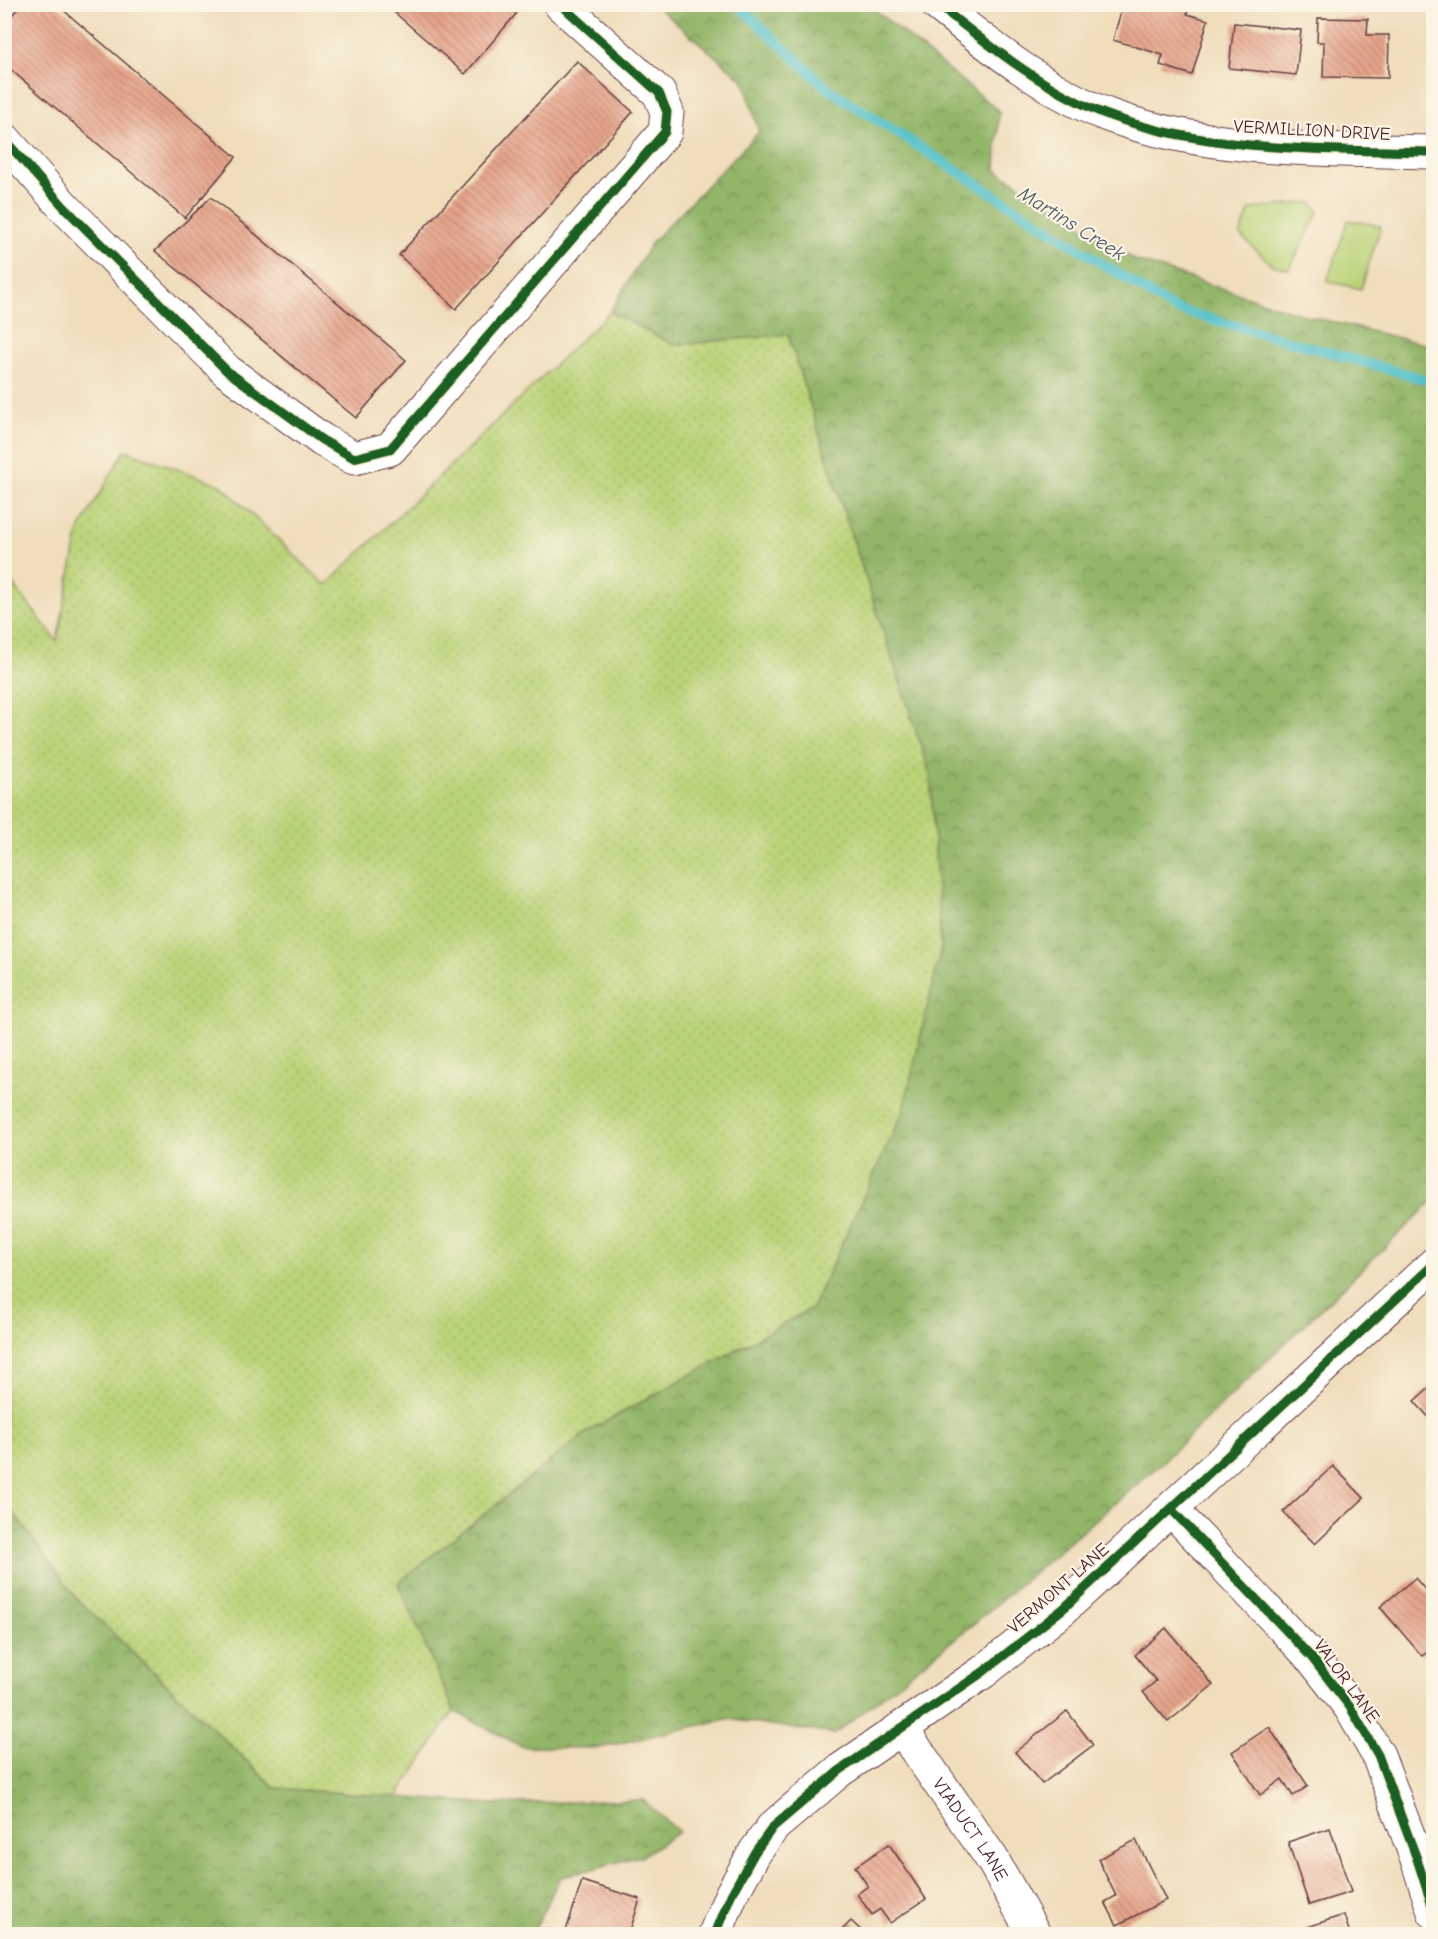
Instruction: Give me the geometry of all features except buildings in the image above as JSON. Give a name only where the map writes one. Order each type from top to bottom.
[{"type":"street","points":[[4,138],[64,207],[227,371],[322,440],[354,458],[390,449],[664,132],[667,112],[659,93],[560,4]]},
{"type":"street","name":"VERMILLION DRIVE","points":[[937,4],[984,42],[1064,94],[1112,117],[1183,136],[1255,147],[1434,152]]},
{"type":"street","name":"VERMONT LANE","points":[[714,1935],[731,1895],[755,1852],[773,1827],[838,1771],[983,1672],[1064,1608],[1434,1264]]},
{"type":"street","name":"VALOR LANE","points":[[1171,1509],[1312,1658],[1350,1707],[1378,1755],[1434,1912]]},
{"type":"street","name":"VIADUCT LANE","points":[[901,1728],[992,1859],[1034,1935]]},
{"type":"green space","points":[[655,5],[869,5],[999,111],[996,170],[1135,260],[1300,314],[1433,346],[1433,1201],[1155,1469],[976,1622],[835,1734],[727,1719],[599,1748],[523,1747],[454,1711],[398,1583],[587,1432],[812,1308],[903,1112],[941,948],[930,773],[788,334],[674,345],[610,312],[652,242],[759,132],[744,81]]},
{"type":"green space","points":[[1312,202],[1319,211],[1289,269],[1272,265],[1240,235],[1250,209]]},
{"type":"green space","points":[[1348,220],[1381,226],[1361,289],[1327,281]]},
{"type":"green space","points":[[610,312],[674,345],[788,334],[930,773],[942,948],[903,1112],[812,1308],[587,1432],[398,1583],[454,1711],[397,1797],[275,1788],[77,1599],[5,1502],[5,574],[57,641],[79,530],[125,450],[221,485],[326,585]]},
{"type":"green space","points":[[5,1502],[77,1599],[275,1788],[492,1804],[643,1800],[679,1832],[643,1855],[560,1878],[532,1934],[5,1934]]},
{"type":"waterway","name":"Martins Creek","points":[[737,4],[827,88],[1172,308],[1434,382]]},
{"type":"cycle path","points":[[4,139],[64,207],[227,371],[322,440],[354,458],[390,449],[665,132],[667,112],[659,93],[560,4]]},
{"type":"cycle path","points":[[937,4],[1021,68],[1067,96],[1113,117],[1152,129],[1191,137],[1272,147],[1434,152]]},
{"type":"cycle path","points":[[715,1934],[731,1895],[755,1852],[773,1827],[839,1771],[983,1672],[1064,1608],[1434,1264]]},
{"type":"cycle path","points":[[1171,1509],[1312,1658],[1350,1707],[1378,1755],[1434,1912]]}]
